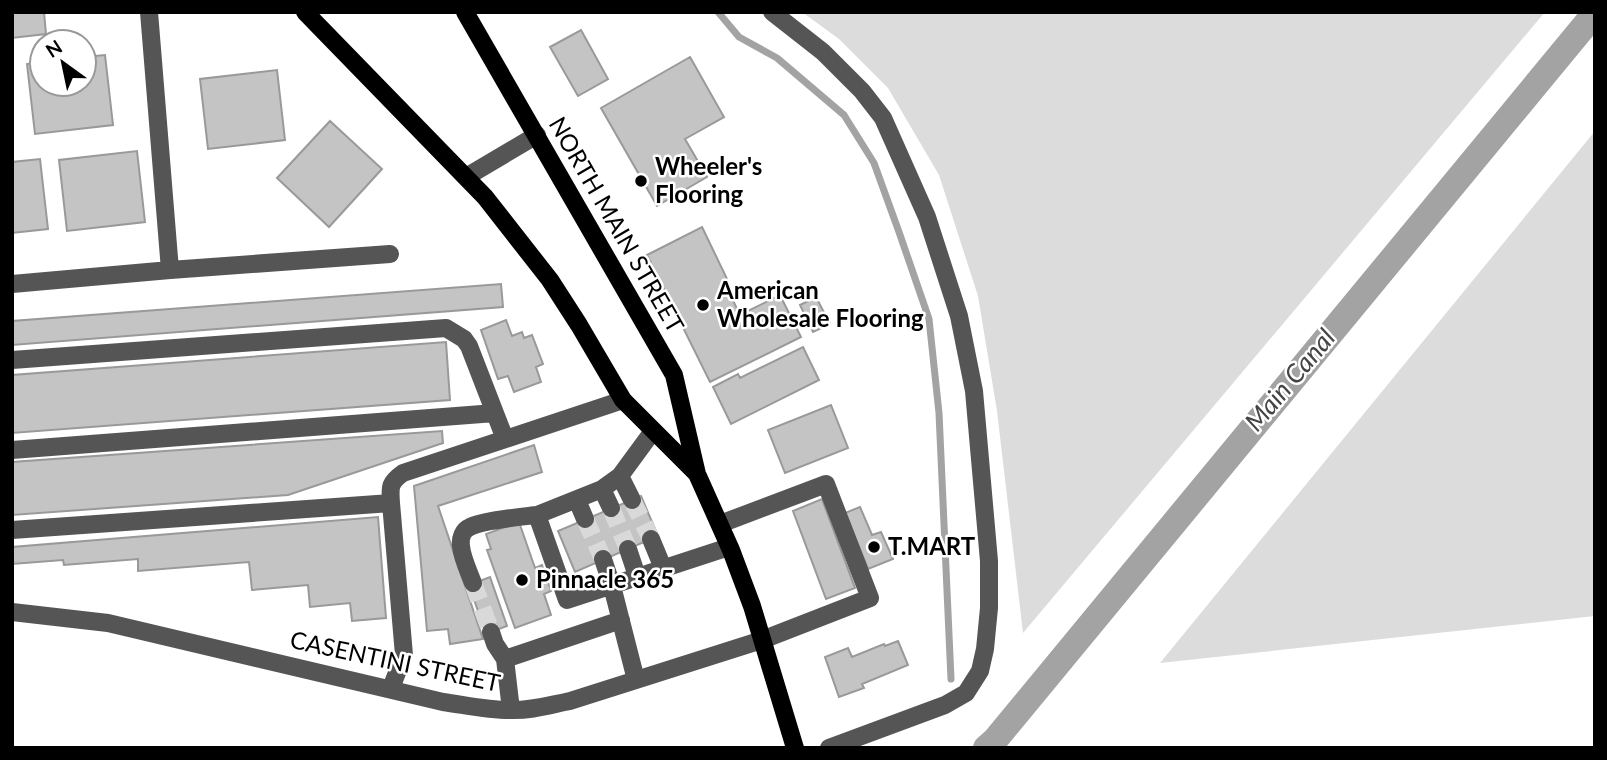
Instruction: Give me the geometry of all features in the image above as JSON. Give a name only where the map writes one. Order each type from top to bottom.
[{"type":"main road","name":"NORTH MAIN STREET","points":[[304,12],[485,197],[550,280],[623,400],[697,474]]},
{"type":"main road","name":"NORTH MAIN STREET","points":[[466,12],[674,375],[697,474],[752,606],[795,748]]},
{"type":"street","points":[[149,12],[170,271]]},
{"type":"street","points":[[772,12],[823,52],[862,91],[883,118],[927,217],[959,316],[974,391],[989,561],[989,608],[985,649],[980,670],[966,692],[946,705],[830,748]]},
{"type":"street","points":[[466,177],[537,135]]},
{"type":"street","points":[[12,284],[390,254]]},
{"type":"street","points":[[12,360],[446,328],[464,338],[505,439]]},
{"type":"street","points":[[391,688],[404,655],[390,487],[394,480],[403,473],[623,400]]},
{"type":"street","points":[[12,450],[495,414]]},
{"type":"street","points":[[473,583],[461,548],[461,537],[469,527],[537,515],[602,489],[620,477],[653,430]]},
{"type":"street","points":[[620,477],[632,500]]},
{"type":"street","name":"CASENTINI STREET","points":[[12,612],[108,623],[443,702],[511,710],[539,708],[570,701],[762,640],[870,598],[826,484],[720,524]]},
{"type":"street","points":[[602,489],[611,508]]},
{"type":"street","points":[[577,500],[585,519]]},
{"type":"street","points":[[12,530],[391,503]]},
{"type":"street","points":[[537,515],[567,600],[729,547]]},
{"type":"street","points":[[651,539],[663,568]]},
{"type":"street","points":[[628,550],[637,576]]},
{"type":"street","points":[[603,559],[636,680]]},
{"type":"street","points":[[505,659],[621,620]]},
{"type":"street","points":[[491,632],[505,659],[511,710]]},
{"type":"shaded area","points":[[802,12],[1545,12],[1023,633],[997,411],[978,296],[939,175],[888,88],[839,39]]},
{"type":"shaded area","points":[[1595,131],[1595,616],[1160,663]]},
{"type":"building","points":[[12,12],[44,12],[45,28],[28,28],[28,36],[12,38]]},
{"type":"building","points":[[581,30],[608,79],[578,96],[550,47]]},
{"type":"building","points":[[105,55],[113,125],[35,134],[31,98],[98,98],[98,56]]},
{"type":"building","points":[[690,57],[724,117],[685,139],[707,177],[657,206],[601,108]]},
{"type":"building","points":[[277,70],[285,140],[208,149],[200,79]]},
{"type":"building","points":[[330,121],[382,169],[329,227],[277,178]]},
{"type":"building","points":[[137,151],[145,222],[67,231],[59,160]]},
{"type":"building","points":[[40,159],[48,229],[12,233],[12,162]]},
{"type":"building","name":"American Wholesale Flooring","points":[[702,227],[729,283],[725,284],[740,315],[780,295],[801,337],[710,382],[647,255]]},
{"type":"building","points":[[501,284],[503,307],[12,345],[12,321]]},
{"type":"building","points":[[816,297],[830,324],[813,332],[800,305]]},
{"type":"building","points":[[506,320],[512,336],[522,332],[524,338],[532,335],[543,364],[536,367],[541,382],[514,392],[508,376],[498,379],[481,330]]},
{"type":"building","points":[[446,342],[450,400],[12,433],[12,375]]},
{"type":"building","points":[[803,347],[819,380],[731,424],[713,387],[738,374],[740,378]]},
{"type":"building","points":[[831,405],[848,448],[785,473],[768,430]]},
{"type":"building","points":[[442,431],[443,443],[288,495],[12,515],[12,462]]},
{"type":"building","points":[[534,445],[542,472],[438,506],[483,639],[450,644],[448,629],[427,631],[414,486]]},
{"type":"building","points":[[641,496],[658,536],[575,572],[558,531]]},
{"type":"building","points":[[822,499],[855,588],[826,599],[793,511]]},
{"type":"building","name":"T.MART","points":[[860,507],[872,535],[881,532],[893,559],[868,569],[845,513]]},
{"type":"building","points":[[378,517],[386,618],[352,621],[350,603],[310,607],[308,585],[252,590],[249,562],[138,571],[138,559],[64,565],[63,560],[12,564],[12,547]]},
{"type":"building","name":"Pinnacle 365","points":[[519,522],[535,568],[542,565],[551,591],[544,594],[551,615],[515,628],[487,550],[491,549],[486,534]]},
{"type":"building","points":[[490,577],[507,626],[486,634],[469,585]]},
{"type":"building","points":[[898,641],[908,665],[862,684],[864,688],[839,697],[825,657],[848,648],[852,657]]},
{"type":"waterway","points":[[718,12],[739,37],[777,58],[844,115],[874,163],[899,232],[929,319],[939,413],[951,679]]},
{"type":"waterway","name":"Main Canal","points":[[986,748],[1595,13]]},
{"type":"tunnel","points":[[632,500],[651,539]]},
{"type":"tunnel","points":[[611,508],[628,549]]},
{"type":"tunnel","points":[[585,519],[603,559]]},
{"type":"tunnel","points":[[473,583],[491,632]]},
{"type":"place","name":"Wheeler's Flooring","points":[[641,181]]},
{"type":"place","name":"American Wholesale Flooring","points":[[703,305]]},
{"type":"place","name":"T.MART","points":[[874,547]]},
{"type":"place","name":"Pinnacle 365","points":[[522,580]]}]
